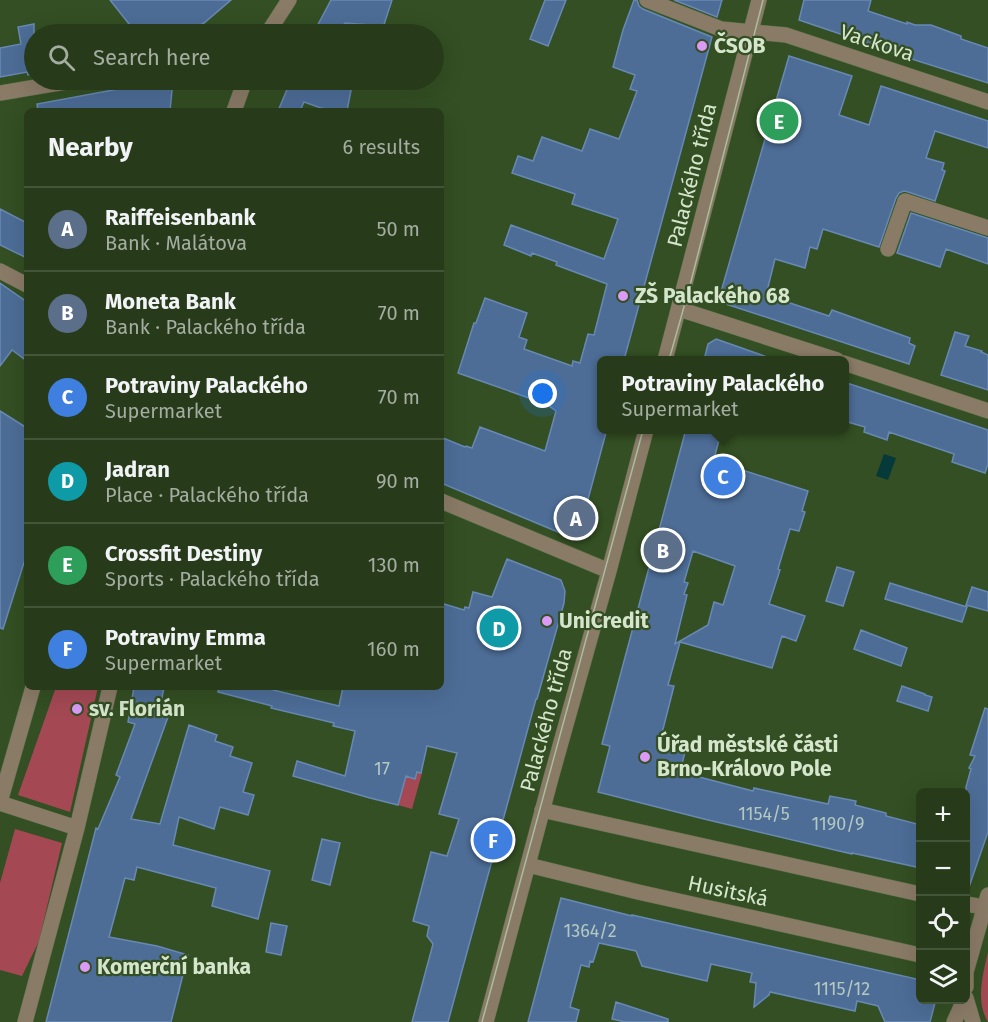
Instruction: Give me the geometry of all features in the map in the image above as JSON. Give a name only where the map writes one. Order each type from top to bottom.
[{"type":"street","points":[[273,24],[289,0]]},
{"type":"street","name":"Vackova","points":[[646,0],[722,29],[786,35],[988,102]]},
{"type":"street","name":"Palackého třída","points":[[666,356],[759,0]]},
{"type":"street","points":[[0,93],[24,89]]},
{"type":"street","points":[[235,108],[241,90]]},
{"type":"street","points":[[888,249],[905,201],[988,228]]},
{"type":"street","points":[[0,271],[24,283]]},
{"type":"street","points":[[679,309],[825,356]]},
{"type":"street","points":[[849,365],[988,411]]},
{"type":"street","name":"Palackého třída","points":[[486,1022],[645,434]]},
{"type":"street","points":[[444,502],[609,571]]},
{"type":"street","points":[[32,690],[0,803],[77,828]]},
{"type":"street","points":[[25,1022],[77,828],[109,690]]},
{"type":"street","name":"Husitská","points":[[543,810],[916,893]]},
{"type":"street","name":"Husitská","points":[[528,865],[638,892],[916,953]]},
{"type":"street","points":[[970,903],[986,901],[970,962]]},
{"type":"street","points":[[954,1022],[963,1004]]},
{"type":"street","points":[[967,1004],[973,1022]]},
{"type":"shaded area","points":[[55,690],[97,690],[70,812],[18,795]]},
{"type":"shaded area","points":[[417,772],[422,773],[412,809],[398,805],[406,776],[415,779]]},
{"type":"shaded area","points":[[15,829],[62,843],[39,941],[22,976],[0,970],[0,883]]},
{"type":"shaded area","points":[[988,952],[988,1022],[981,996],[982,978]]},
{"type":"water","points":[[884,454],[896,458],[888,480],[876,476]]},
{"type":"building","points":[[110,0],[231,0],[202,24],[129,24]]},
{"type":"building","points":[[331,0],[392,0],[384,24],[318,24]]},
{"type":"building","points":[[545,0],[566,0],[548,46],[530,39]]},
{"type":"building","points":[[634,0],[637,0],[643,9],[712,37],[625,356],[597,356],[597,434],[606,434],[577,540],[444,484],[444,438],[472,448],[480,427],[545,451],[556,411],[546,404],[458,373],[474,323],[476,323],[485,298],[527,313],[519,337],[527,340],[524,349],[572,366],[573,361],[580,363],[588,334],[594,335],[607,284],[556,265],[557,262],[532,253],[531,256],[504,245],[511,225],[604,259],[618,219],[572,204],[575,194],[512,173],[518,156],[533,161],[542,137],[582,151],[590,129],[619,139],[637,91],[630,89],[635,75],[613,67]]},
{"type":"building","points":[[674,0],[722,0],[717,17]]},
{"type":"building","points":[[804,0],[871,0],[868,11],[907,24],[907,22],[915,25],[931,25],[988,48],[988,83],[870,46],[870,44],[799,20]]},
{"type":"building","points":[[24,26],[24,73],[0,77],[0,48],[21,44],[18,27]]},
{"type":"building","points":[[789,56],[852,76],[839,115],[869,125],[881,86],[988,121],[988,148],[935,131],[926,158],[944,163],[942,170],[945,171],[935,201],[904,191],[899,193],[879,247],[823,229],[817,249],[810,247],[805,268],[775,259],[766,295],[829,316],[832,310],[910,338],[909,343],[915,346],[909,364],[726,304],[720,295]]},
{"type":"building","points":[[113,90],[172,90],[170,108],[38,108],[37,104]]},
{"type":"building","points":[[287,90],[351,90],[348,108],[321,108],[304,102],[301,108],[279,108]]},
{"type":"building","points":[[0,209],[24,221],[24,257],[0,245]]},
{"type":"building","points":[[911,213],[988,238],[988,264],[946,249],[940,267],[897,253]]},
{"type":"building","points":[[0,283],[24,300],[24,359],[12,350],[0,366]]},
{"type":"building","points":[[955,332],[969,336],[965,346],[988,355],[988,390],[941,375]]},
{"type":"building","points":[[716,339],[764,356],[705,356],[708,344]]},
{"type":"building","points":[[849,384],[988,430],[988,464],[985,473],[952,462],[954,454],[889,432],[887,440],[864,432],[865,427],[849,422]]},
{"type":"building","points":[[0,411],[24,426],[24,562],[3,629],[0,628]]},
{"type":"building","points":[[685,434],[721,434],[715,455],[735,461],[733,467],[808,491],[799,531],[790,529],[769,604],[805,616],[796,641],[782,636],[772,668],[680,642],[668,685],[674,686],[661,737],[687,744],[680,772],[753,791],[754,788],[828,804],[830,796],[856,801],[855,805],[916,824],[916,867],[852,854],[598,792],[610,746],[602,744]],"holes":[[[693,551],[735,566],[723,605],[714,602],[708,625],[675,644],[687,595],[684,594],[688,583],[684,582]]]},
{"type":"building","points":[[507,559],[561,580],[565,591],[564,603],[448,1022],[412,1022],[433,944],[427,936],[429,926],[413,921],[431,852],[447,856],[459,819],[439,814],[457,753],[427,746],[421,773],[417,772],[415,779],[406,776],[398,805],[370,798],[293,776],[297,761],[345,776],[355,731],[333,726],[334,723],[218,692],[218,690],[273,690],[339,706],[342,690],[444,690],[444,604],[464,610],[465,607],[469,608],[473,592],[492,597]]},
{"type":"building","points":[[837,567],[854,572],[843,606],[826,601]]},
{"type":"building","points":[[890,583],[967,607],[962,622],[885,599]]},
{"type":"building","points":[[972,587],[988,592],[988,611],[966,605]]},
{"type":"building","points":[[861,630],[907,648],[901,666],[854,649]]},
{"type":"building","points":[[902,686],[932,697],[928,711],[897,701]]},
{"type":"building","points":[[133,690],[163,690],[159,714],[168,717],[131,819],[160,824],[189,725],[217,735],[215,741],[233,747],[230,756],[252,763],[243,792],[254,795],[248,815],[220,807],[214,829],[179,817],[173,845],[270,871],[258,919],[212,906],[216,888],[137,867],[134,880],[125,878],[109,937],[157,946],[188,955],[171,1022],[46,1022],[96,828],[98,829],[120,777],[116,775],[135,724],[128,722]]},
{"type":"building","points":[[985,708],[988,709],[988,832],[970,884],[970,788],[966,787],[971,769],[969,768],[975,756],[970,755]]},
{"type":"building","points":[[322,839],[340,843],[330,885],[312,880]]},
{"type":"building","points":[[561,898],[916,979],[916,1004],[935,1004],[930,1022],[885,1022],[878,1006],[857,1001],[855,1011],[770,992],[754,1007],[756,983],[750,982],[752,973],[711,964],[707,981],[642,966],[636,951],[599,943],[589,967],[581,965],[570,1007],[579,1010],[576,1022],[528,1022]]},
{"type":"building","points":[[271,923],[287,926],[281,955],[266,952]]},
{"type":"building","points":[[616,1002],[668,1019],[668,1022],[625,1022],[612,1019]]},
{"type":"tram line","points":[[670,356],[763,0]]},
{"type":"tram line","points":[[482,1022],[642,434]]},
{"type":"place","name":"ČSOB","points":[[702,46]]},
{"type":"place","name":"Crossfit Destiny","points":[[779,121]]},
{"type":"place","name":"ZŠ Palackého 68","points":[[623,296]]},
{"type":"place","name":"Potraviny Palackého","points":[[723,476]]},
{"type":"place","name":"Raiffeisenbank","points":[[576,518]]},
{"type":"place","name":"Moneta Bank","points":[[663,550]]},
{"type":"place","name":"UniCredit","points":[[547,621]]},
{"type":"place","name":"Jadran","points":[[499,628]]},
{"type":"place","name":"sv. Florián","points":[[77,709]]},
{"type":"place","name":"Úřad městské části Brno-Královo Pole","points":[[645,757]]},
{"type":"place","name":"Potraviny Emma","points":[[493,840]]},
{"type":"place","name":"Komerční banka","points":[[85,967]]}]
